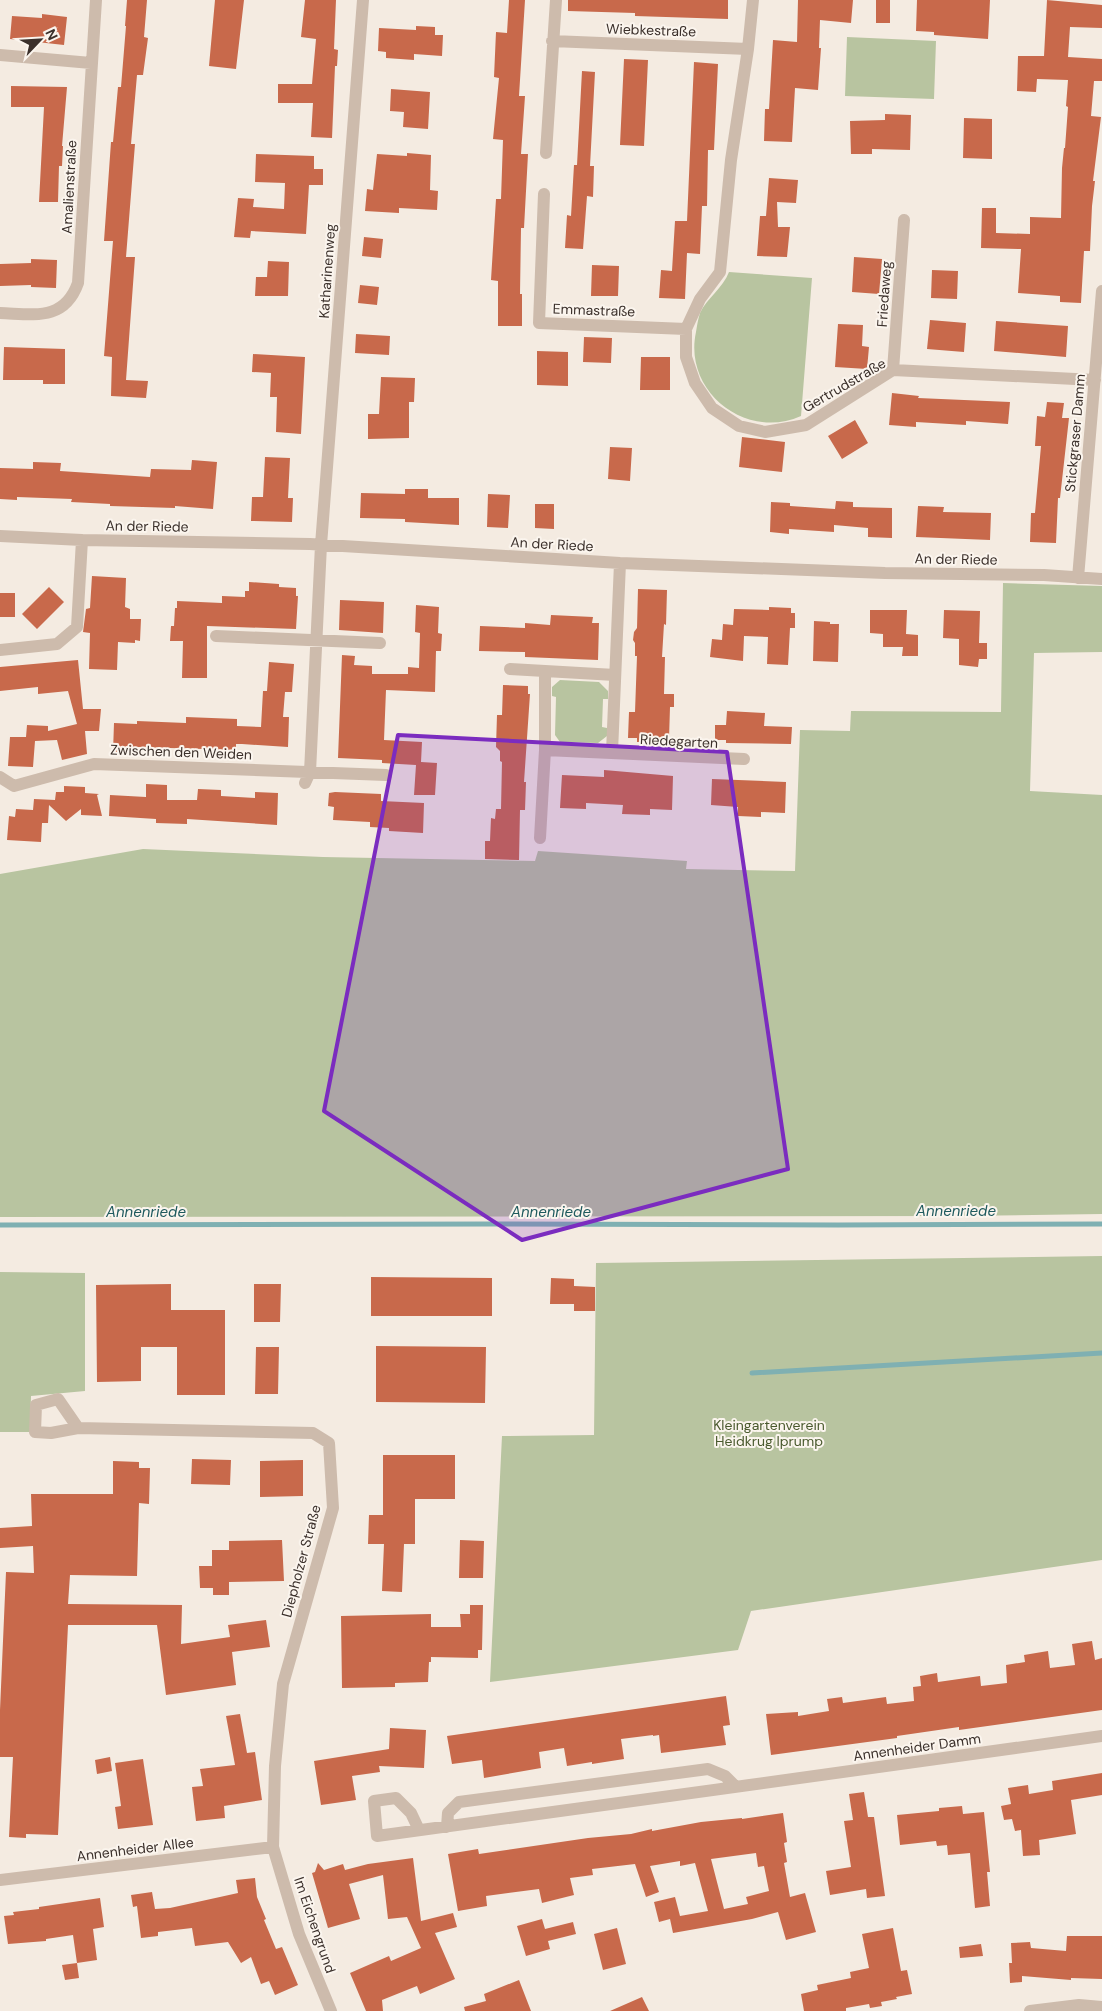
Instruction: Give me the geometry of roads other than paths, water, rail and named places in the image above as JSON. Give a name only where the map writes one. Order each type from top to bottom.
[{"type":"street","name":"Amalienstraße","points":[[0,313],[46,315],[65,305],[74,296],[78,284],[96,0]]},
{"type":"street","name":"Katharinenweg","points":[[321,545],[363,0]]},
{"type":"street","points":[[546,153],[556,0]]},
{"type":"street","name":"Gertrudstraße","points":[[753,0],[748,49],[731,160],[720,272],[700,299],[686,329],[686,357],[695,383],[712,408],[739,426],[765,432],[806,424],[893,370],[1095,380]]},
{"type":"street","name":"Wiebkestraße","points":[[552,42],[748,49]]},
{"type":"street","points":[[0,55],[91,63]]},
{"type":"street","name":"Emmastraße","points":[[544,194],[539,323],[686,329]]},
{"type":"street","name":"Friedaweg","points":[[893,370],[904,220]]},
{"type":"street","name":"Stickgraser Damm","points":[[1078,578],[1102,291]]},
{"type":"street","name":"An der Riede","points":[[0,536],[82,540],[321,545],[620,563],[885,573],[1044,575],[1102,579]]},
{"type":"street","points":[[0,650],[58,644],[77,627],[82,540]]},
{"type":"street","points":[[308,778],[321,545]]},
{"type":"street","points":[[612,752],[620,563]]},
{"type":"street","points":[[216,636],[380,643]]},
{"type":"street","points":[[510,669],[615,675]]},
{"type":"street","points":[[540,838],[545,750],[545,671]]},
{"type":"street","name":"Riedegarten","points":[[545,750],[744,759]]},
{"type":"street","name":"Zwischen den Weiden","points":[[0,777],[14,786],[94,764],[308,778],[386,775]]},
{"type":"street","name":"Diepholzer Straße","points":[[78,1428],[312,1433],[329,1443],[333,1508],[283,1684],[275,1766],[273,1847]]},
{"type":"street","name":"Annenheider Damm","points":[[420,1830],[411,1813],[396,1798],[374,1801],[372,1837],[1102,1736]]},
{"type":"street","points":[[447,1827],[448,1813],[459,1802],[708,1769],[725,1776],[736,1788]]},
{"type":"street","name":"Annenheider Allee","points":[[0,1880],[273,1847]]},
{"type":"street","name":"Im Eichengrund","points":[[273,1847],[299,1934],[331,2011]]},
{"type":"street","points":[[1030,2011],[1079,2005],[1102,2006]]},
{"type":"waterway","name":"Annenriede","points":[[0,1225],[1102,1224]]},
{"type":"waterway","points":[[752,1373],[1102,1353]]},
{"type":"park label","name":"Kleingartenverein Heidkrug Iprump","points":[[769,1434]]}]
